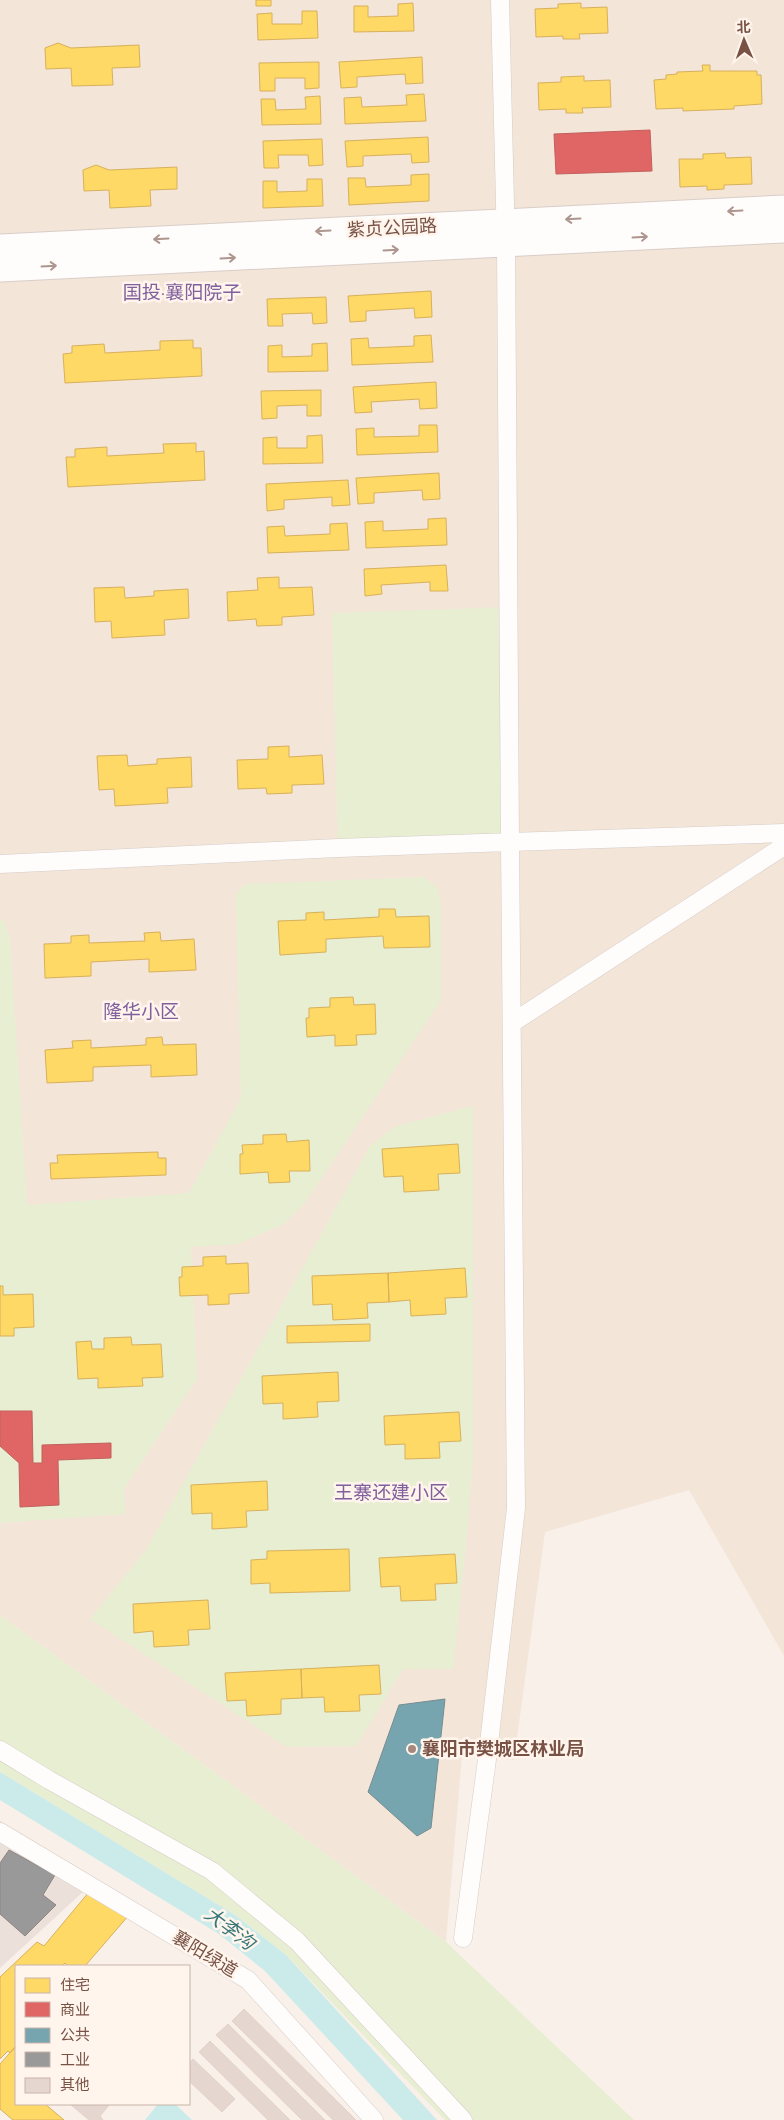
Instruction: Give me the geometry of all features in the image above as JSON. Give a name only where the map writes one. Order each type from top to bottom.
[{"type":"street","points":[[463,1938],[488,1752],[516,1508],[506,233],[500,0]]},
{"type":"street","name":"紫贞公园路","points":[[0,269],[506,233],[784,208]]},
{"type":"street","name":"紫贞公园路","points":[[0,247],[506,233],[784,230]]},
{"type":"street","points":[[0,864],[338,848],[784,833]]},
{"type":"street","points":[[512,1022],[784,846]]},
{"type":"street","points":[[0,1750],[49,1780],[212,1871],[297,1941],[463,2120]]},
{"type":"street","name":"襄阳绿道","points":[[0,1832],[248,1980],[374,2120]]},
{"type":"shaded area","points":[[0,0],[784,0],[784,1656],[689,1490],[545,1532],[514,1760],[462,1755],[446,1942],[0,1615]]},
{"type":"shaded area","points":[[0,1821],[97,1879],[0,1968]]},
{"type":"green space","points":[[509,607],[510,842],[338,848],[332,613]]},
{"type":"green space","points":[[424,877],[438,888],[441,906],[441,1000],[304,1204],[284,1224],[238,1244],[191,1247],[197,1379],[124,1489],[125,1514],[0,1523],[0,919],[5,922],[10,940],[27,1205],[189,1193],[241,1098],[236,894],[245,884]]},
{"type":"green space","points":[[473,1106],[473,1456],[453,1669],[403,1669],[356,1746],[287,1747],[90,1619],[146,1550],[370,1146],[396,1126]]},
{"type":"green space","points":[[0,1615],[446,1942],[634,2120],[445,2120],[286,1955],[235,1915],[0,1772]]},
{"type":"water","name":"大李沟","points":[[0,1772],[235,1915],[286,1955],[437,2120],[403,2120],[265,1971],[219,1934],[0,1800]]},
{"type":"water","points":[[157,2105],[176,2105],[192,2120],[145,2120]]},
{"type":"building: 住宅","points":[[256,0],[271,0],[271,6],[256,6]]},
{"type":"building: 住宅","points":[[413,3],[414,31],[354,32],[354,6],[368,6],[368,17],[398,16],[398,4]]},
{"type":"building: 住宅","points":[[581,3],[581,8],[607,7],[608,33],[579,34],[580,39],[563,39],[563,36],[536,37],[535,9],[558,8],[558,4]]},
{"type":"building: 住宅","points":[[302,11],[317,11],[318,38],[258,40],[257,14],[272,13],[272,24],[302,24]]},
{"type":"building: 住宅","points":[[58,43],[71,48],[139,45],[140,67],[112,68],[113,85],[72,86],[71,68],[46,69],[45,48]]},
{"type":"building: 住宅","points":[[422,57],[423,83],[406,84],[405,74],[357,77],[357,87],[341,88],[339,62]]},
{"type":"building: 住宅","points":[[319,62],[319,88],[305,89],[305,78],[275,78],[275,91],[260,91],[259,63]]},
{"type":"building: 住宅","points":[[702,65],[710,65],[710,71],[757,71],[757,75],[761,75],[762,104],[734,106],[734,109],[683,111],[683,108],[656,109],[654,80],[666,79],[666,75],[677,74],[677,72],[703,71]]},
{"type":"building: 住宅","points":[[584,76],[584,81],[610,80],[611,107],[582,108],[583,113],[566,113],[566,109],[539,110],[538,83],[561,82],[561,77]]},
{"type":"building: 住宅","points":[[424,94],[426,121],[345,124],[344,98],[361,97],[362,107],[407,105],[406,95]]},
{"type":"building: 住宅","points":[[320,96],[321,124],[262,125],[261,99],[275,99],[276,110],[306,109],[305,97]]},
{"type":"building: 住宅","points":[[428,137],[429,162],[412,163],[411,154],[363,156],[363,166],[347,167],[345,141]]},
{"type":"building: 住宅","points":[[322,139],[323,165],[309,166],[308,155],[278,155],[279,168],[264,168],[263,141]]},
{"type":"building: 住宅","points":[[725,153],[726,158],[751,157],[752,184],[724,185],[724,189],[707,190],[707,186],[680,187],[679,159],[703,159],[703,154]]},
{"type":"building: 住宅","points":[[96,165],[109,170],[177,167],[177,189],[150,190],[151,206],[110,208],[109,190],[84,191],[83,170]]},
{"type":"building: 住宅","points":[[429,174],[429,201],[349,205],[348,178],[365,178],[366,187],[411,185],[411,175]]},
{"type":"building: 住宅","points":[[307,179],[322,179],[323,206],[263,208],[263,181],[277,181],[277,192],[307,191]]},
{"type":"building: 住宅","points":[[431,291],[432,317],[415,318],[414,308],[366,311],[366,321],[350,322],[348,296]]},
{"type":"building: 住宅","points":[[326,297],[327,323],[313,324],[312,313],[282,314],[283,326],[268,326],[267,299]]},
{"type":"building: 住宅","points":[[431,335],[433,362],[352,365],[351,339],[368,338],[369,348],[414,346],[414,336]]},
{"type":"building: 住宅","points":[[193,340],[193,348],[201,348],[202,376],[65,383],[63,354],[72,353],[72,346],[104,344],[105,353],[160,350],[160,341]]},
{"type":"building: 住宅","points":[[327,343],[328,371],[268,372],[268,346],[282,345],[282,357],[312,356],[312,344]]},
{"type":"building: 住宅","points":[[436,382],[437,408],[420,409],[419,399],[371,402],[372,412],[355,413],[353,387]]},
{"type":"building: 住宅","points":[[321,390],[321,416],[307,416],[307,405],[277,406],[277,418],[262,419],[261,391]]},
{"type":"building: 住宅","points":[[419,425],[437,425],[438,452],[357,455],[356,429],[374,428],[374,437],[419,436]]},
{"type":"building: 住宅","points":[[322,435],[323,463],[263,464],[263,438],[277,437],[277,448],[307,448],[307,436]]},
{"type":"building: 住宅","points":[[196,443],[196,452],[204,451],[205,480],[68,487],[66,457],[75,457],[75,449],[107,447],[107,456],[164,453],[163,444]]},
{"type":"building: 住宅","points":[[439,473],[440,499],[423,500],[422,490],[374,493],[374,503],[358,504],[356,478]]},
{"type":"building: 住宅","points":[[348,480],[350,505],[332,506],[332,497],[284,500],[284,509],[267,511],[266,484]]},
{"type":"building: 住宅","points":[[446,518],[447,545],[366,548],[365,522],[383,521],[383,531],[428,529],[428,519]]},
{"type":"building: 住宅","points":[[347,523],[349,550],[268,553],[267,527],[284,526],[285,536],[330,534],[330,524]]},
{"type":"building: 住宅","points":[[446,565],[448,591],[430,591],[430,582],[381,585],[382,594],[365,596],[364,569]]},
{"type":"building: 住宅","points":[[279,577],[279,588],[312,587],[314,615],[282,617],[282,625],[257,626],[256,619],[228,621],[227,592],[258,590],[257,578]]},
{"type":"building: 住宅","points":[[124,587],[125,598],[154,596],[154,591],[188,589],[189,618],[164,620],[165,635],[112,638],[111,621],[95,622],[94,588]]},
{"type":"building: 住宅","points":[[289,746],[289,757],[322,755],[324,784],[292,785],[292,793],[267,794],[266,788],[238,789],[237,760],[268,759],[268,747]]},
{"type":"building: 住宅","points":[[127,755],[128,766],[157,764],[157,759],[191,757],[192,787],[167,788],[168,803],[115,806],[114,789],[99,790],[97,756]]},
{"type":"building: 住宅","points":[[379,909],[395,909],[396,917],[429,916],[430,947],[384,948],[383,936],[326,939],[326,952],[280,955],[278,921],[306,920],[306,913],[324,912],[324,920],[379,917]]},
{"type":"building: 住宅","points":[[160,932],[161,941],[194,939],[196,970],[149,972],[149,959],[91,962],[91,976],[45,978],[44,944],[71,943],[71,936],[89,935],[89,943],[145,941],[144,933]]},
{"type":"building: 住宅","points":[[353,997],[354,1005],[375,1004],[376,1034],[356,1035],[357,1045],[335,1046],[335,1035],[307,1037],[306,1018],[309,1018],[309,1008],[330,1007],[330,998]]},
{"type":"building: 住宅","points":[[162,1037],[163,1045],[196,1044],[197,1075],[151,1077],[151,1065],[93,1067],[93,1081],[47,1083],[45,1050],[73,1048],[72,1041],[91,1040],[91,1048],[146,1045],[146,1038]]},
{"type":"building: 住宅","points":[[286,1134],[287,1142],[309,1140],[310,1171],[289,1171],[290,1182],[269,1183],[268,1172],[240,1174],[240,1154],[243,1154],[242,1145],[263,1144],[263,1135]]},
{"type":"building: 住宅","points":[[458,1144],[460,1173],[438,1174],[439,1190],[404,1192],[403,1176],[384,1177],[382,1149]]},
{"type":"building: 住宅","points":[[158,1152],[158,1158],[166,1158],[166,1175],[51,1179],[50,1163],[58,1163],[57,1155]]},
{"type":"building: 住宅","points":[[226,1256],[226,1264],[248,1263],[249,1293],[229,1294],[229,1304],[208,1305],[208,1295],[180,1296],[179,1277],[182,1277],[182,1267],[203,1266],[203,1257]]},
{"type":"building: 住宅","points":[[465,1268],[467,1297],[445,1298],[446,1314],[411,1316],[410,1300],[389,1302],[388,1273]]},
{"type":"building: 住宅","points":[[388,1273],[389,1302],[367,1303],[368,1318],[333,1320],[332,1304],[313,1305],[312,1276]]},
{"type":"building: 住宅","points":[[0,1286],[3,1286],[3,1295],[33,1294],[34,1327],[14,1328],[14,1336],[0,1336]]},
{"type":"building: 住宅","points":[[370,1324],[370,1341],[287,1343],[287,1326]]},
{"type":"building: 住宅","points":[[131,1337],[132,1345],[161,1344],[163,1377],[142,1378],[143,1386],[98,1388],[98,1378],[78,1379],[76,1342],[91,1341],[92,1349],[104,1349],[104,1338]]},
{"type":"building: 住宅","points":[[338,1372],[339,1401],[317,1402],[318,1417],[283,1419],[283,1403],[263,1404],[262,1376]]},
{"type":"building: 住宅","points":[[459,1412],[461,1441],[439,1442],[440,1458],[405,1459],[405,1444],[385,1445],[384,1416]]},
{"type":"building: 住宅","points":[[267,1481],[268,1510],[246,1511],[247,1527],[212,1529],[212,1513],[192,1514],[191,1485]]},
{"type":"building: 住宅","points":[[349,1549],[350,1591],[270,1593],[270,1583],[251,1584],[251,1560],[267,1559],[267,1551]]},
{"type":"building: 住宅","points":[[455,1554],[457,1583],[435,1584],[436,1600],[401,1601],[400,1586],[381,1587],[379,1558]]},
{"type":"building: 住宅","points":[[208,1600],[210,1629],[188,1630],[189,1645],[154,1647],[153,1631],[134,1633],[133,1604]]},
{"type":"building: 住宅","points":[[379,1665],[381,1694],[359,1695],[360,1711],[325,1712],[324,1697],[302,1698],[301,1669]]},
{"type":"building: 住宅","points":[[301,1669],[302,1698],[281,1699],[281,1714],[247,1716],[246,1700],[227,1701],[225,1673]]},
{"type":"building: 住宅","points":[[89,1892],[129,1915],[86,1965],[67,1965],[65,1963],[63,1965],[15,1965],[15,2047],[0,2059],[0,1977],[37,1942],[44,1946]]},
{"type":"building: 住宅","points":[[15,2047],[15,2105],[46,2105],[64,2120],[13,2120],[0,2109],[0,2064]]},
{"type":"building: 商业","points":[[650,130],[652,171],[556,174],[554,134]]},
{"type":"building: 商业","points":[[0,1411],[32,1411],[33,1463],[42,1463],[42,1445],[111,1443],[111,1458],[58,1460],[59,1505],[20,1507],[19,1463],[0,1446]]},
{"type":"building: 公共","name":"襄阳市樊城区林业局","points":[[445,1699],[431,1828],[417,1836],[368,1792],[399,1705]]},
{"type":"building: 工业","points":[[9,1850],[55,1875],[43,1895],[56,1905],[25,1936],[0,1914],[0,1863]]},
{"type":"building: 其他","points":[[244,2009],[356,2120],[333,2120],[232,2021]]},
{"type":"building: 其他","points":[[228,2024],[325,2120],[302,2120],[216,2035]]},
{"type":"building: 其他","points":[[210,2041],[290,2120],[268,2120],[199,2052]]},
{"type":"building: 其他","points":[[193,2059],[235,2099],[222,2112],[190,2082],[190,2062]]},
{"type":"building: 其他","points":[[71,2105],[109,2105],[100,2116],[103,2120],[89,2120]]},
{"type":"place","name":"襄阳市樊城区林业局","points":[[412,1749]]},
{"type":"district","name":"国投·襄阳院子","points":[[182,292]]},
{"type":"district","name":"隆华小区","points":[[141,1011]]},
{"type":"district","name":"王寨还建小区","points":[[391,1492]]}]
